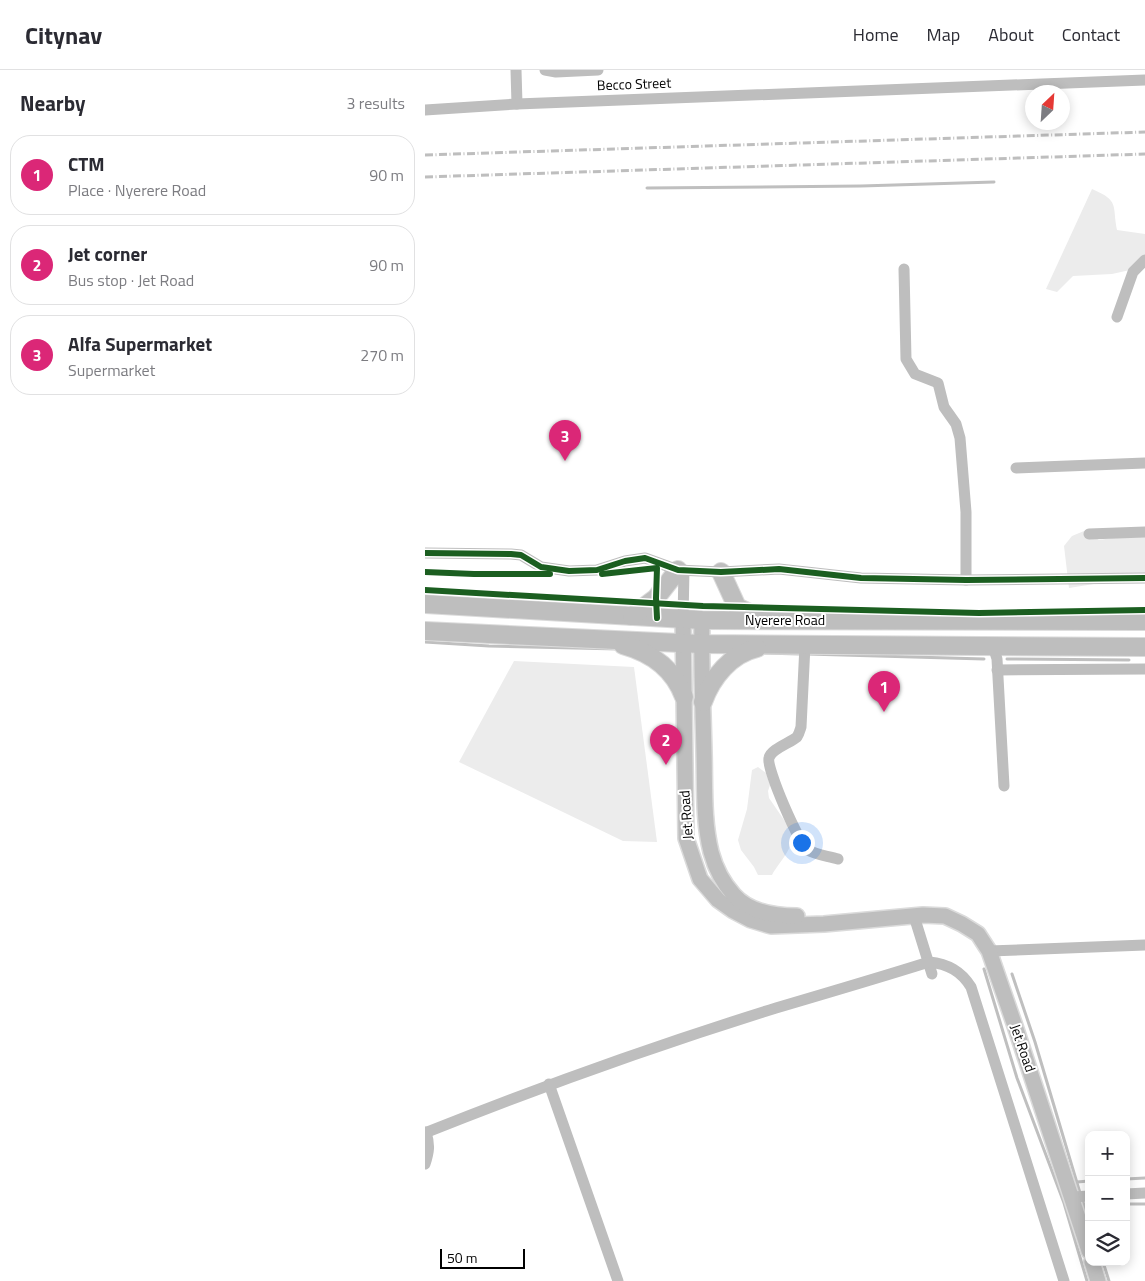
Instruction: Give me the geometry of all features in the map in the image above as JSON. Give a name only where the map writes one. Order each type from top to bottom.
[{"type":"highway","points":[[632,616],[656,598],[681,570]]},
{"type":"highway","points":[[721,572],[737,607],[765,620]]},
{"type":"highway","name":"Nyerere Road","points":[[425,604],[683,619],[703,613],[765,620],[1145,621]]},
{"type":"highway","name":"Nyerere Road","points":[[425,632],[701,644],[1145,647]]},
{"type":"highway","points":[[605,639],[628,646],[659,661],[671,672],[684,697]]},
{"type":"highway","points":[[703,702],[707,691],[717,675],[738,656],[751,649],[773,645]]},
{"type":"main road","name":"Jet Road","points":[[703,613],[701,644],[705,790],[708,838],[717,872],[734,896],[757,910],[779,916],[833,916],[863,920]]},
{"type":"main road","name":"Jet Road","points":[[683,619],[686,838],[700,879],[718,900],[732,910],[751,920],[771,926],[923,915],[945,916],[978,934],[989,952],[1085,1238]]},
{"type":"main road","points":[[1093,1266],[1098,1281]]},
{"type":"street","points":[[515,70],[517,104]]},
{"type":"street","points":[[545,70],[556,72],[597,70]]},
{"type":"street","name":"Becco Street","points":[[425,110],[517,104],[1145,80]]},
{"type":"street","points":[[1117,317],[1133,272],[1145,260]]},
{"type":"street","points":[[904,269],[906,359],[915,374],[938,384],[944,407],[956,424],[960,438],[965,512],[966,580]]},
{"type":"street","points":[[1016,468],[1145,463]]},
{"type":"street","points":[[1089,534],[1145,532]]},
{"type":"street","points":[[425,552],[521,555],[541,567],[569,571],[597,570],[625,561],[645,558],[681,570],[721,572],[779,569],[861,578],[966,580],[1145,578]]},
{"type":"street","name":"Jet Road","points":[[681,570],[683,619]]},
{"type":"street","points":[[805,645],[801,727],[797,737],[776,750],[771,755],[769,761],[773,777],[798,837],[807,850],[838,859]]},
{"type":"street","points":[[993,646],[997,660],[1004,786]]},
{"type":"street","points":[[997,670],[1145,669]]},
{"type":"street","points":[[913,916],[932,974]]},
{"type":"street","points":[[989,952],[1145,946]]},
{"type":"street","points":[[425,1164],[429,1152],[429,1143],[425,1133],[549,1084],[775,1009],[929,962],[942,964],[966,979],[971,987],[1064,1281]]},
{"type":"street","points":[[549,1084],[618,1281]]},
{"type":"street","points":[[1130,1194],[1145,1193]]},
{"type":"street","points":[[1072,1197],[1085,1196]]},
{"type":"shaded area","points":[[1092,189],[1111,201],[1117,230],[1145,234],[1145,256],[1130,270],[1112,274],[1073,276],[1057,292],[1046,289]]},
{"type":"shaded area","points":[[1084,531],[1099,540],[1145,537],[1145,574],[1109,574],[1094,584],[1069,588],[1064,546],[1072,536]]},
{"type":"shaded area","points":[[514,661],[634,667],[657,842],[623,841],[459,762]]},
{"type":"shaded area","points":[[758,767],[766,773],[770,785],[768,791],[769,798],[793,833],[788,851],[772,875],[758,875],[741,850],[738,840],[747,809],[752,770]]},
{"type":"waterway","points":[[647,188],[861,186],[994,182]]},
{"type":"waterway","points":[[425,642],[489,646],[619,649]]},
{"type":"waterway","points":[[760,653],[801,654]]},
{"type":"waterway","points":[[807,654],[984,659]]},
{"type":"waterway","points":[[1007,659],[1129,660]]},
{"type":"waterway","points":[[984,969],[1017,1078],[1064,1203],[1087,1281]]},
{"type":"waterway","points":[[1012,974],[1035,1042],[1080,1193]]},
{"type":"waterway","points":[[1130,1179],[1145,1178]]},
{"type":"waterway","points":[[1077,1182],[1085,1181]]},
{"type":"waterway","points":[[1082,1199],[1085,1208]]},
{"type":"waterway","points":[[1130,1204],[1145,1204]]},
{"type":"waterway","points":[[1104,1266],[1109,1281]]},
{"type":"railway","points":[[425,155],[1145,132]]},
{"type":"railway","points":[[425,177],[1145,154]]},
{"type":"cycle path","points":[[425,553],[521,555],[541,567],[569,571],[597,570],[625,561],[645,558],[678,570],[721,572],[779,569],[861,578],[966,580],[1145,578]]},
{"type":"cycle path","points":[[602,574],[657,568],[657,618]]},
{"type":"cycle path","points":[[425,572],[550,574]]},
{"type":"cycle path","points":[[425,590],[703,606],[979,613],[1145,610]]},
{"type":"place","name":"Alfa Supermarket","points":[[565,461]]},
{"type":"place","name":"CTM","points":[[884,712]]},
{"type":"place","name":"Jet corner","points":[[666,765]]}]
